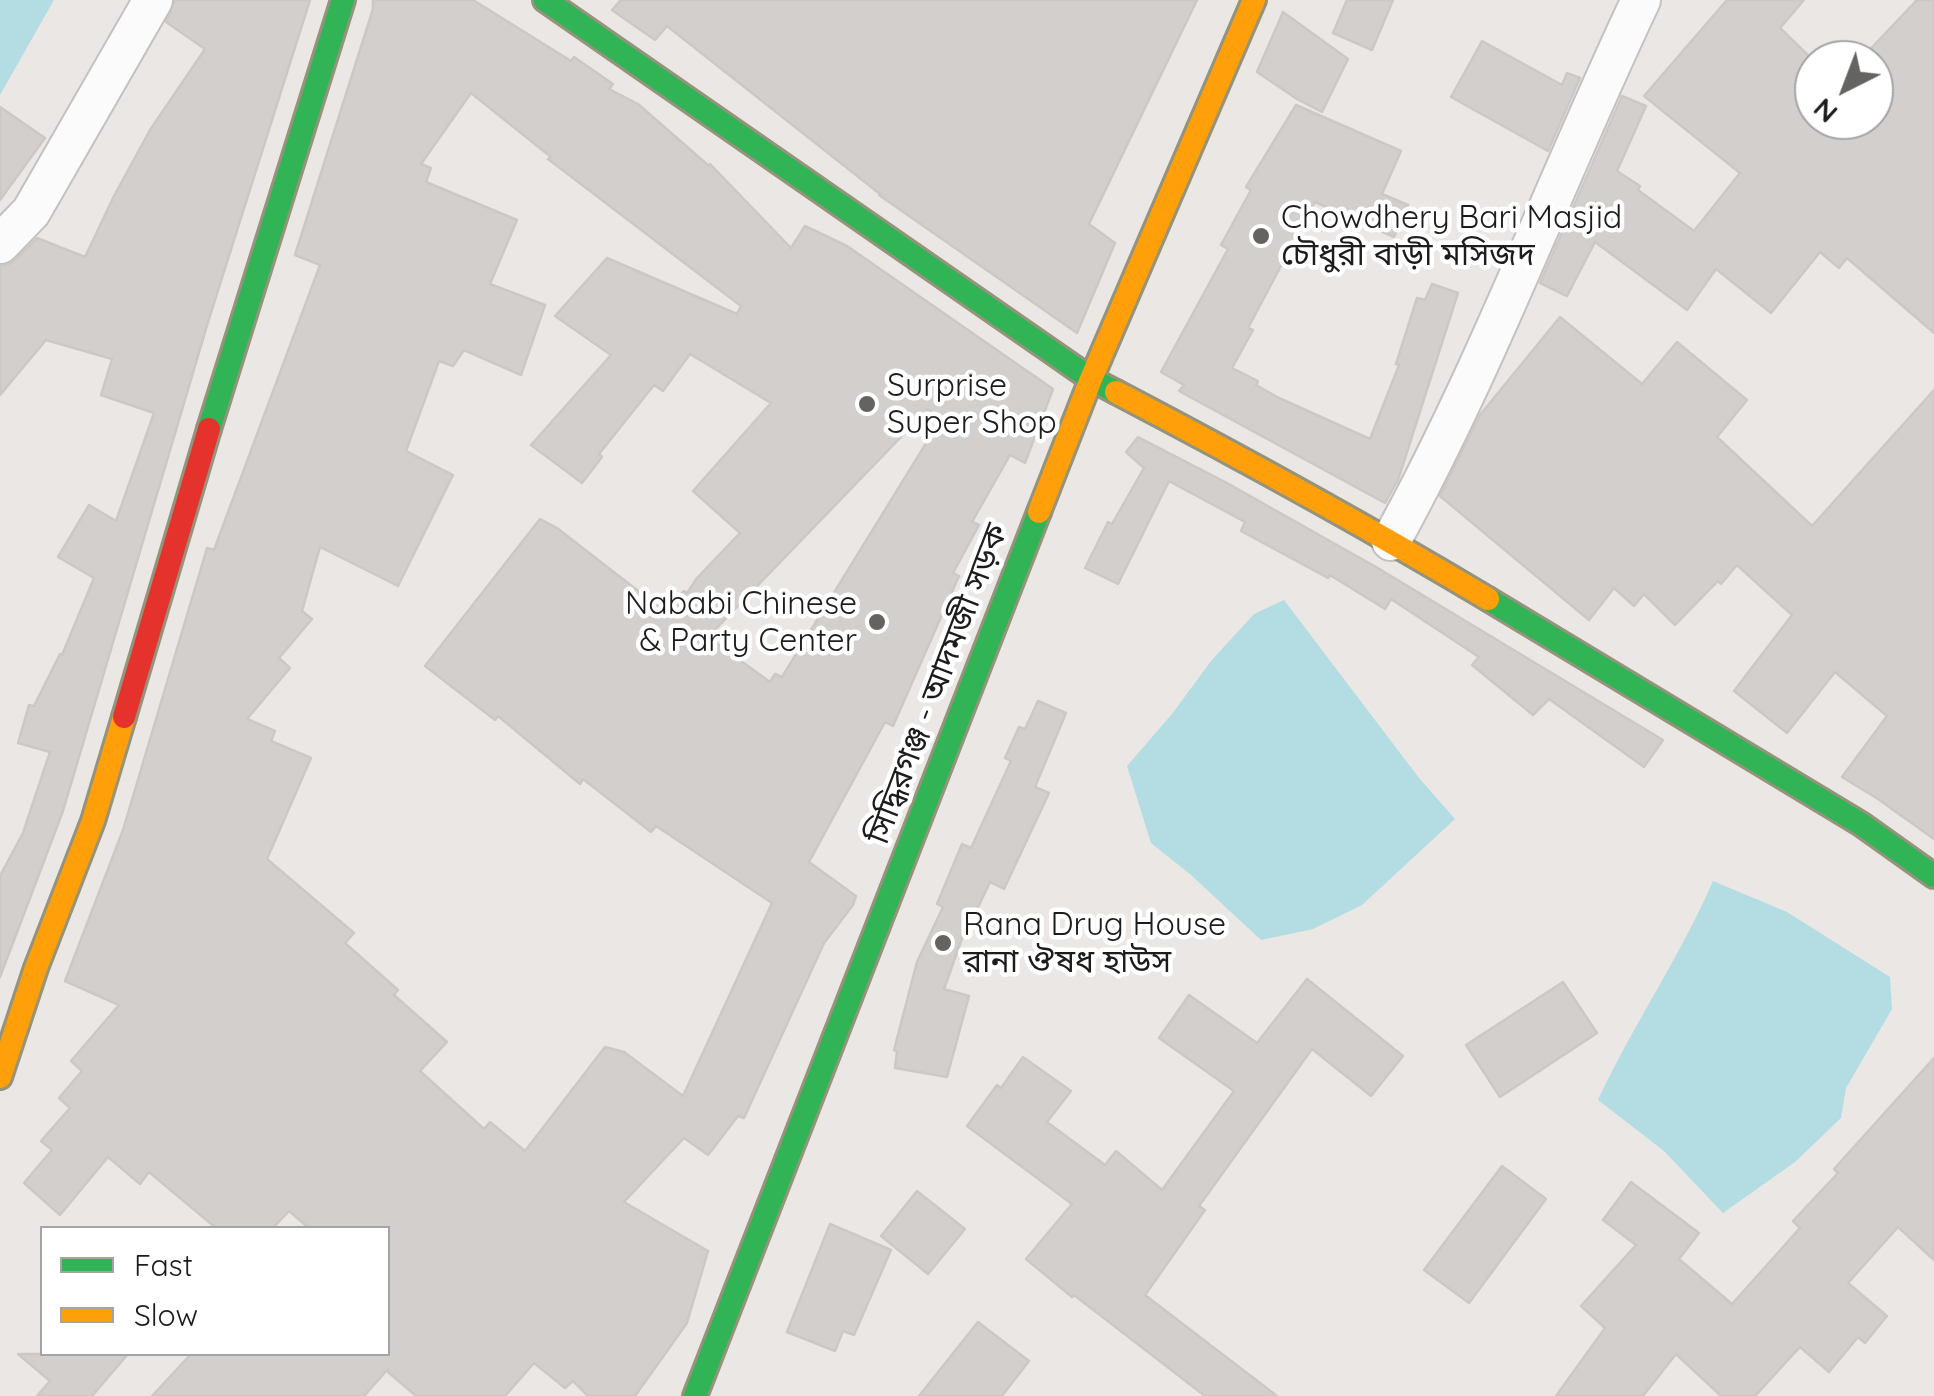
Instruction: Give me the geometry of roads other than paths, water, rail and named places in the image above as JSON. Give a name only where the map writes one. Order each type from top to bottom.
[{"type":"main road","points":[[0,1077],[36,968],[94,821],[238,331],[342,0]]},
{"type":"main road","points":[[546,0],[1091,379],[1390,540],[1862,824],[1934,876]]},
{"type":"main road","name":"সিদ্ধিরগঞ্জ - আদমজী সড়ক","points":[[694,1396],[1091,379],[1254,0]]},
{"type":"street","points":[[0,244],[30,212],[154,0]]},
{"type":"street","points":[[1390,540],[1420,488],[1480,360],[1641,0]]},
{"type":"water","points":[[0,0],[54,0],[0,95]]},
{"type":"water","points":[[1284,600],[1419,778],[1455,819],[1362,905],[1313,929],[1261,940],[1151,843],[1127,766],[1254,614]]},
{"type":"water","points":[[1713,881],[1787,912],[1890,977],[1892,1009],[1846,1088],[1841,1118],[1795,1162],[1723,1213],[1664,1151],[1598,1100]]},
{"type":"place","name":"Chowdhery Bari Masjid চৌধুরী বাড়ী মসিজদ","points":[[1261,236]]},
{"type":"place","name":"Surprise Super Shop","points":[[867,404]]},
{"type":"place","name":"Nababi Chinese & Party Center","points":[[877,622]]},
{"type":"place","name":"Rana Drug House রানা ঔষধ হাউস","points":[[943,943]]}]
